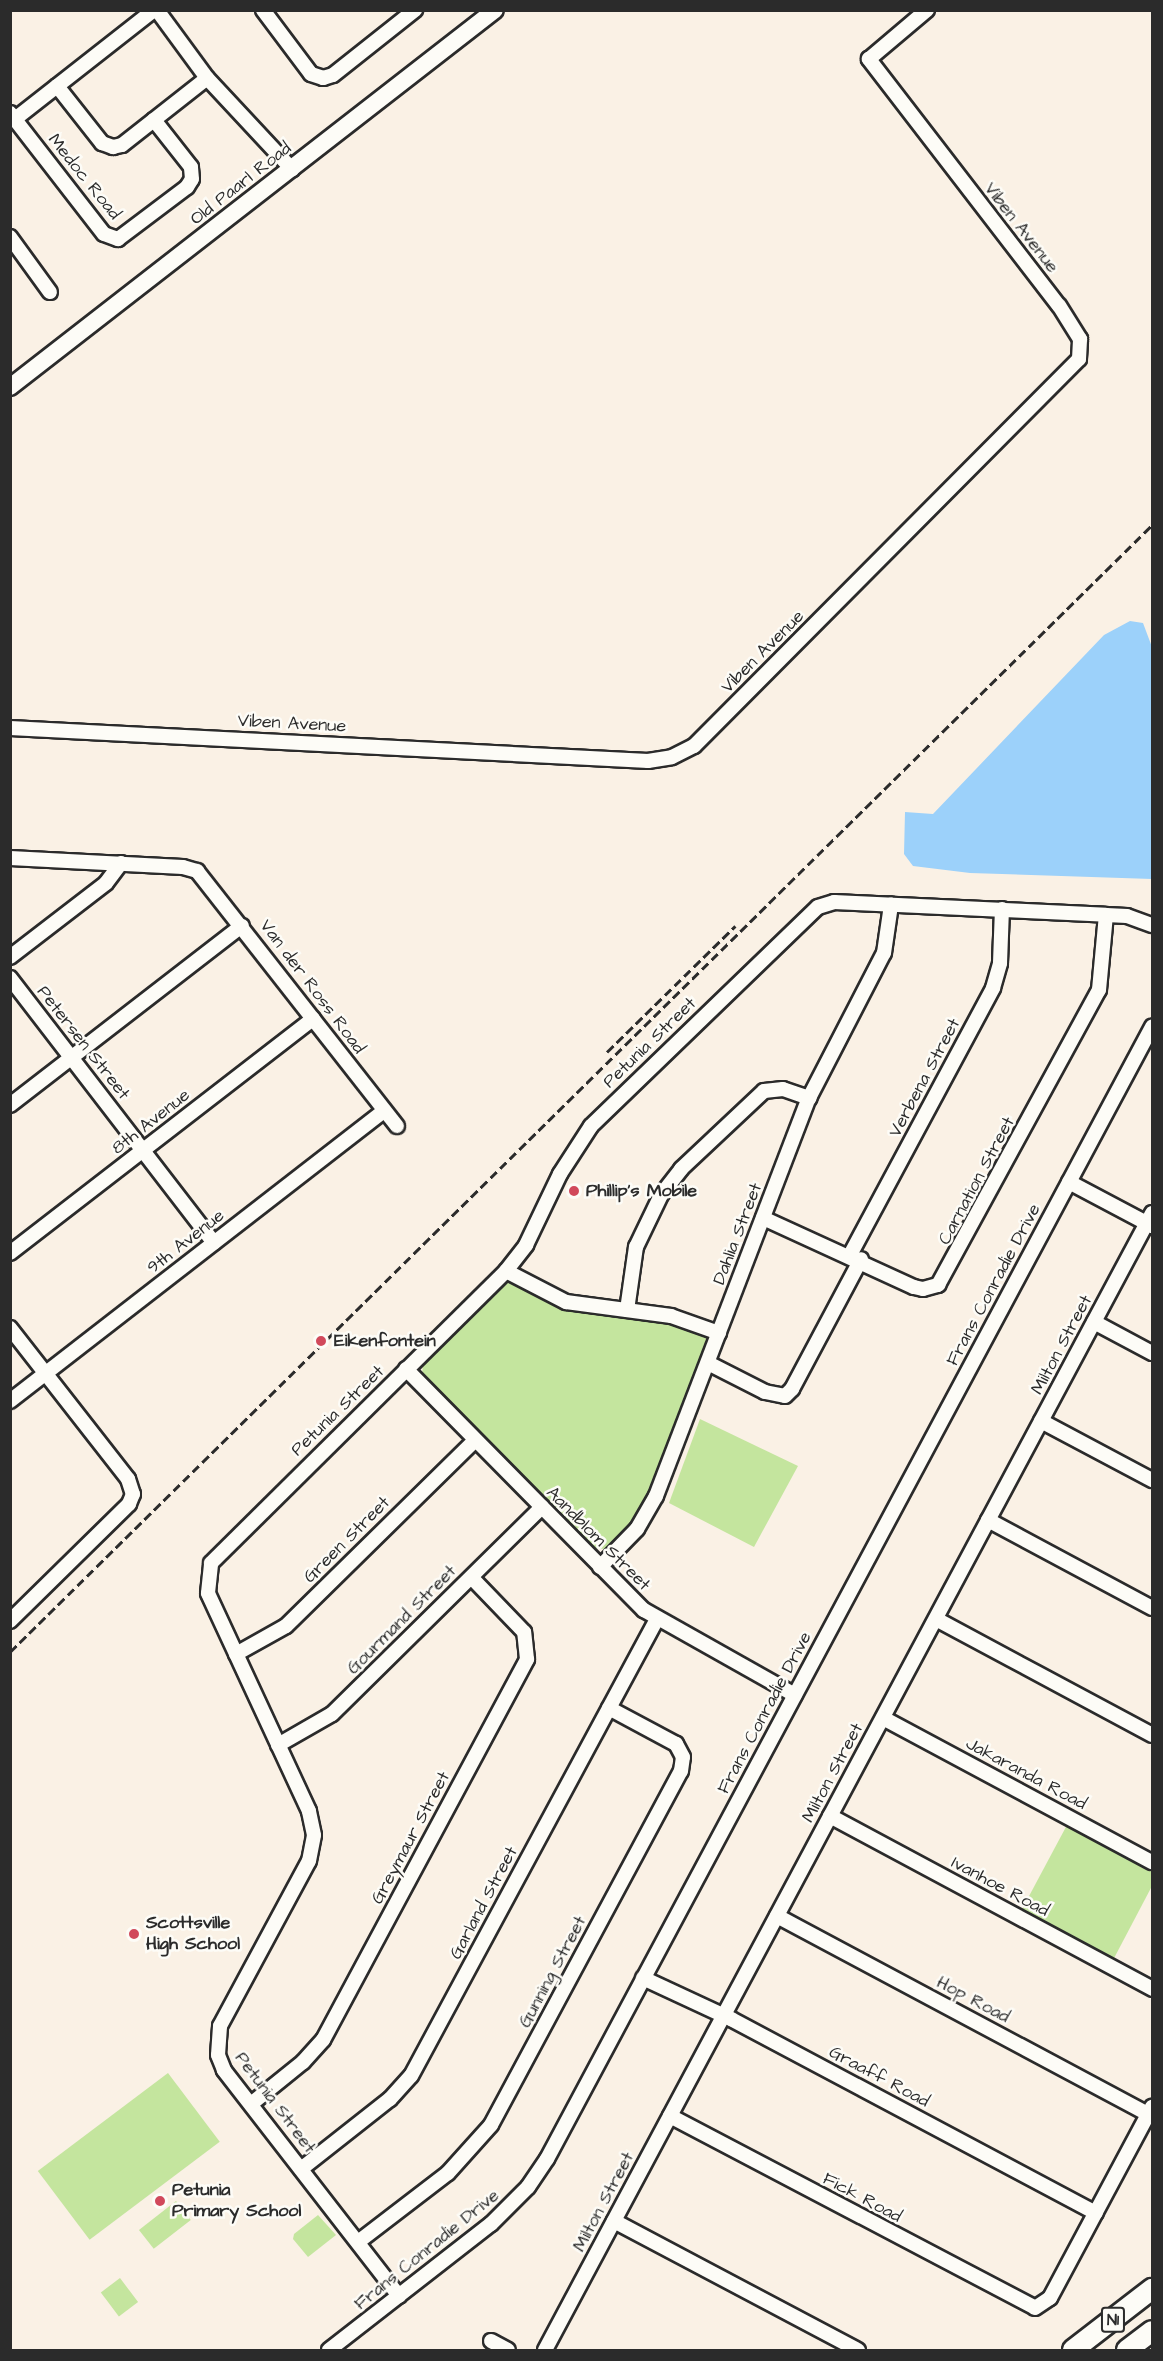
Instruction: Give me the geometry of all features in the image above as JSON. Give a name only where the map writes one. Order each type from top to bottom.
[{"type":"highway","name":"N1","points":[[1073,2350],[1152,2289]]},
{"type":"highway","name":"N1","points":[[1127,2350],[1152,2331]]},
{"type":"main road","name":"Old Paarl Road","points":[[10,387],[495,10]]},
{"type":"street","points":[[13,116],[57,86],[156,10],[207,78],[292,170]]},
{"type":"street","points":[[271,13],[311,74],[323,78],[333,75],[415,10]]},
{"type":"street","name":"Viben Avenue","points":[[10,728],[648,761],[672,757],[694,746],[1072,369],[1081,353],[1080,339],[1059,306],[868,59],[927,10]]},
{"type":"street","points":[[57,86],[109,146],[122,145],[207,78]]},
{"type":"street","name":"Medoc Road","points":[[13,116],[104,234],[118,238],[187,187],[192,179],[191,167],[154,120]]},
{"type":"street","points":[[11,240],[50,292]]},
{"type":"street","points":[[10,858],[121,863]]},
{"type":"street","points":[[10,957],[106,883],[121,863]]},
{"type":"street","name":"Van der Ross Road","points":[[121,863],[197,871],[397,1126]]},
{"type":"street","name":"Petunia Street","points":[[399,2296],[220,2063],[218,2032],[309,1861],[313,1845],[309,1811],[208,1593],[211,1563],[506,1271],[526,1245],[560,1174],[591,1126],[818,907],[834,902],[1002,909],[1106,915],[1152,925]]},
{"type":"street","name":"Dahlia Street","points":[[600,1567],[647,1514],[708,1363],[809,1098],[884,953],[891,905]]},
{"type":"street","name":"Verbena Street","points":[[708,1363],[765,1392],[784,1396],[792,1389],[856,1257],[993,988],[1000,963],[1002,909]]},
{"type":"street","name":"Carnation Street","points":[[763,1218],[856,1257],[922,1289],[945,1279],[1099,990],[1106,915]]},
{"type":"street","points":[[10,1105],[242,926]]},
{"type":"street","name":"Petersen Street","points":[[10,978],[214,1243]]},
{"type":"street","name":"8th Avenue","points":[[10,1253],[313,1019]]},
{"type":"street","name":"Frans Conradie Drive","points":[[329,2350],[491,2224],[528,2187],[547,2159],[1152,1027]]},
{"type":"street","points":[[627,1310],[636,1247],[662,1195],[681,1169],[764,1091],[783,1089],[809,1098]]},
{"type":"street","name":"9th Avenue","points":[[10,1401],[384,1111]]},
{"type":"street","points":[[1069,1182],[1151,1221]]},
{"type":"street","name":"Milton Street","points":[[545,2350],[1094,1322],[1151,1221]]},
{"type":"street","points":[[506,1271],[566,1302],[671,1316],[719,1333]]},
{"type":"street","points":[[1094,1322],[1152,1353]]},
{"type":"street","points":[[10,1328],[131,1483],[133,1494],[129,1504],[10,1621]]},
{"type":"street","name":"Aandblom Street","points":[[406,1369],[600,1567],[657,1619],[795,1695]]},
{"type":"street","points":[[1041,1421],[1152,1480]]},
{"type":"street","name":"Green Street","points":[[236,1654],[286,1626],[475,1440]]},
{"type":"street","name":"Gourmand Street","points":[[278,1745],[332,1714],[542,1507]]},
{"type":"street","points":[[988,1520],[1152,1608]]},
{"type":"street","name":"Greymaur Street","points":[[251,2104],[303,2062],[323,2040],[527,1659],[524,1632],[471,1577]]},
{"type":"street","name":"Garland Street","points":[[301,2169],[390,2099],[411,2076],[657,1619]]},
{"type":"street","points":[[936,1619],[1152,1735]]},
{"type":"street","name":"Gunning Street","points":[[358,2242],[448,2173],[491,2125],[681,1772],[683,1757],[676,1744],[609,1708]]},
{"type":"street","name":"Jakaranda Road","points":[[883,1718],[1152,1862]]},
{"type":"street","name":"Ivanhoe Road","points":[[830,1816],[1152,1989]]},
{"type":"street","name":"Hop Road","points":[[777,1916],[1151,2112]]},
{"type":"street","name":"Graaff Road","points":[[644,1978],[723,2016],[1096,2213]]},
{"type":"street","points":[[1096,2213],[1151,2112]]},
{"type":"street","name":"Fick Road","points":[[670,2116],[1027,2307],[1039,2307],[1050,2298],[1096,2213]]},
{"type":"street","points":[[614,2221],[858,2350]]},
{"type":"street","points":[[491,2341],[508,2350]]},
{"type":"green space","points":[[507,1282],[574,1309],[673,1323],[708,1337],[648,1500],[638,1518],[606,1549],[590,1548],[422,1376],[423,1362]]},
{"type":"green space","points":[[700,1419],[798,1466],[754,1547],[669,1503]]},
{"type":"green space","points":[[1067,1825],[1152,1870],[1152,1886],[1112,1962],[1020,1913]]},
{"type":"green space","points":[[168,2073],[220,2142],[90,2240],[38,2171]]},
{"type":"green space","points":[[176,2201],[191,2220],[154,2249],[139,2230]]},
{"type":"green space","points":[[318,2215],[336,2235],[308,2257],[293,2239],[294,2234]]},
{"type":"green space","points":[[120,2278],[138,2302],[119,2316],[101,2292]]},
{"type":"water","points":[[1130,621],[1143,623],[1152,647],[1152,879],[970,873],[913,866],[904,854],[905,812],[933,814],[1104,635]]},
{"type":"railway","points":[[10,1652],[1152,525]]},
{"type":"railway","points":[[607,1052],[735,926]]},
{"type":"place","name":"Phillip's Mobile","points":[[574,1191]]},
{"type":"place","name":"Eikenfontein","points":[[321,1341]]},
{"type":"place","name":"Scottsville High School","points":[[134,1934]]},
{"type":"place","name":"Petunia Primary School","points":[[160,2201]]}]
